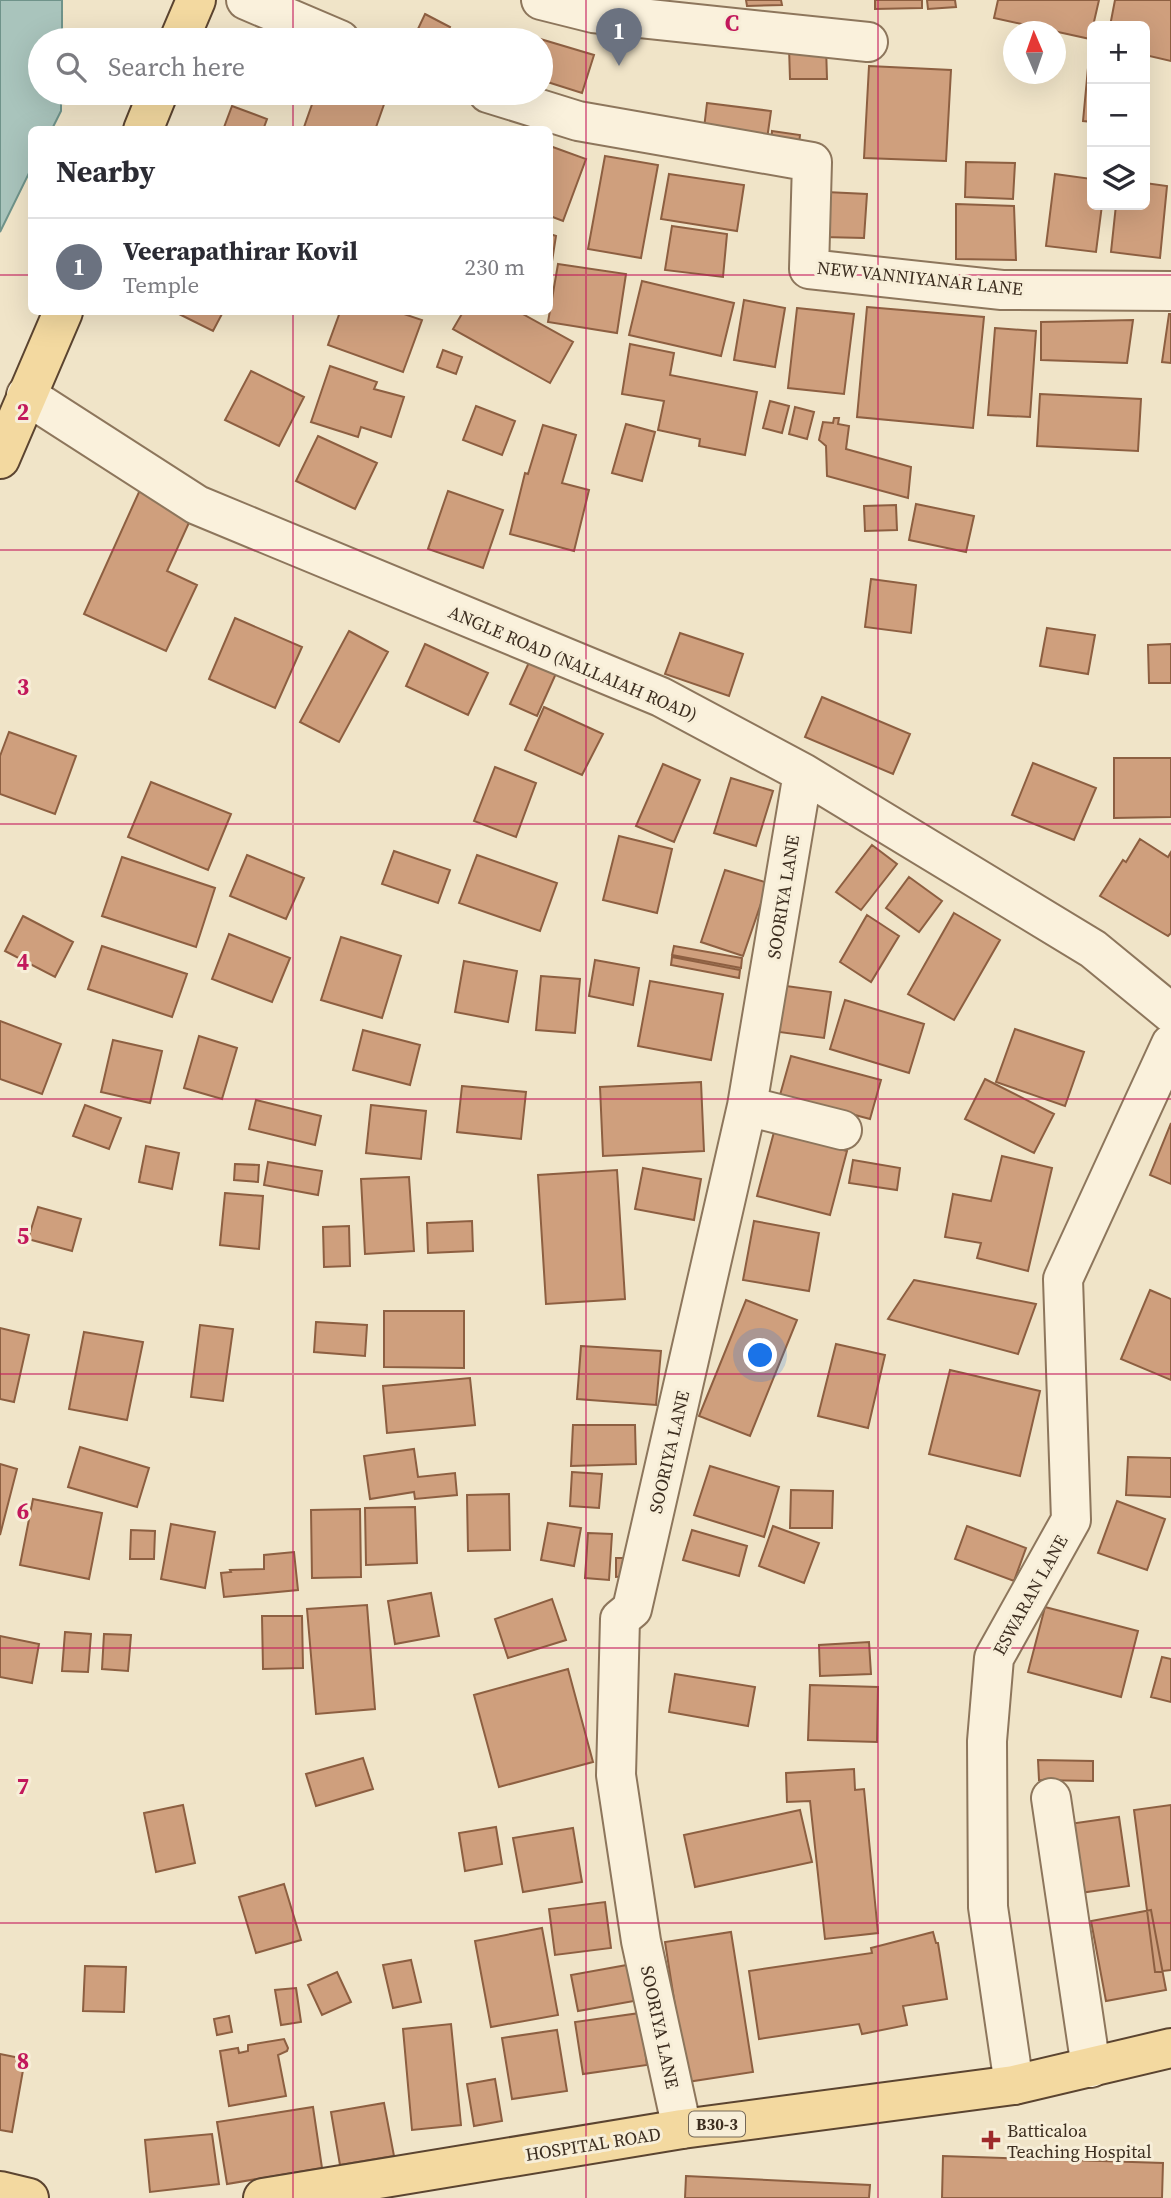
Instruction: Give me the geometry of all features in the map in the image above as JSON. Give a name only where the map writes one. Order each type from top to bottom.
[{"type":"main road","points":[[184,28],[196,0]]},
{"type":"main road","points":[[145,126],[153,105]]},
{"type":"main road","points":[[0,459],[62,315]]},
{"type":"main road","name":"HOSPITAL ROAD","points":[[263,2198],[682,2129],[1014,2085],[1171,2048]]},
{"type":"main road","points":[[0,2192],[29,2198]]},
{"type":"street","points":[[246,0],[312,28]]},
{"type":"street","points":[[541,0],[593,13],[868,42]]},
{"type":"street","name":"NEW VANNIYANAR LANE","points":[[527,105],[578,121],[812,162],[809,269],[1002,290],[1171,291]]},
{"type":"street","name":"ANGLE ROAD (NALLAIAH ROAD)","points":[[26,395],[197,505],[661,697],[803,773],[1093,948],[1171,1013]]},
{"type":"street","name":"SOORIYA LANE","points":[[682,2129],[641,1941],[616,1775],[620,1619],[632,1609],[747,1106],[803,773]]},
{"type":"street","name":"ESWARAN LANE","points":[[1014,2085],[988,1907],[987,1741],[994,1658],[1071,1520],[1063,1279],[1171,1044]]},
{"type":"street","points":[[747,1106],[842,1130]]},
{"type":"street","points":[[1051,1798],[1091,2068]]},
{"type":"water","points":[[0,0],[62,0],[62,28],[28,28],[28,105],[61,105],[61,111],[54,126],[28,126],[28,175],[0,232]]},
{"type":"building","points":[[746,0],[781,0],[782,5],[747,6]]},
{"type":"building","points":[[875,0],[922,0],[922,8],[875,9]]},
{"type":"building","points":[[927,0],[955,0],[956,7],[928,9]]},
{"type":"building","points":[[998,0],[1099,0],[1094,21],[1087,21],[1087,38],[1066,34],[1066,21],[1008,21],[994,18]]},
{"type":"building","points":[[1115,0],[1171,0],[1171,61],[1150,56],[1150,21],[1111,21]]},
{"type":"building","points":[[425,14],[450,27],[450,28],[418,28]]},
{"type":"building","points":[[553,43],[594,55],[582,93],[553,84]]},
{"type":"building","points":[[826,46],[827,79],[790,79],[789,47]]},
{"type":"building","points":[[869,66],[951,70],[946,161],[864,158]]},
{"type":"building","points":[[1087,79],[1087,121],[1083,121]]},
{"type":"building","points":[[707,103],[771,111],[766,146],[703,137]]},
{"type":"building","points":[[312,105],[384,105],[376,126],[304,126]]},
{"type":"building","points":[[232,106],[267,119],[264,126],[224,126]]},
{"type":"building","points":[[772,131],[800,135],[798,152],[771,149]]},
{"type":"building","points":[[553,147],[586,159],[563,221],[553,217]]},
{"type":"building","points":[[605,156],[658,165],[641,258],[588,249]]},
{"type":"building","points":[[966,162],[1015,163],[1013,199],[965,197]]},
{"type":"building","points":[[669,174],[744,185],[737,231],[661,219]]},
{"type":"building","points":[[1055,174],[1087,178],[1087,210],[1101,210],[1096,252],[1046,246]]},
{"type":"building","points":[[1150,184],[1167,186],[1160,258],[1111,252],[1115,210],[1150,210]]},
{"type":"building","points":[[826,192],[867,194],[864,238],[823,237]]},
{"type":"building","points":[[956,204],[1014,206],[1016,260],[956,259]]},
{"type":"building","points":[[672,226],[727,234],[723,277],[665,270]]},
{"type":"building","points":[[558,264],[626,274],[617,333],[548,322],[549,315],[553,315],[553,293]]},
{"type":"building","points":[[642,281],[734,303],[721,356],[629,335]]},
{"type":"building","points":[[744,300],[785,308],[775,367],[734,360]]},
{"type":"building","points":[[867,307],[984,317],[973,428],[857,417]]},
{"type":"building","points":[[797,308],[854,314],[844,394],[788,388]]},
{"type":"building","points":[[1171,314],[1171,363],[1162,362]]},
{"type":"building","points":[[181,315],[221,315],[213,331]]},
{"type":"building","points":[[339,315],[407,315],[422,320],[403,372],[328,345]]},
{"type":"building","points":[[461,315],[524,315],[573,342],[550,383],[453,329]]},
{"type":"building","points":[[1133,320],[1127,363],[1041,360],[1041,322]]},
{"type":"building","points":[[995,328],[1036,331],[1030,417],[988,415]]},
{"type":"building","points":[[630,344],[674,353],[670,375],[757,392],[745,455],[699,446],[700,439],[658,430],[664,401],[622,394]]},
{"type":"building","points":[[443,350],[462,357],[456,374],[437,367]]},
{"type":"building","points":[[330,366],[377,382],[374,389],[404,397],[391,437],[361,427],[358,437],[311,422]]},
{"type":"building","points":[[251,371],[304,397],[279,446],[225,420]]},
{"type":"building","points":[[1040,394],[1141,399],[1138,451],[1037,446]]},
{"type":"building","points":[[770,401],[789,406],[782,433],[763,428]]},
{"type":"building","points":[[476,406],[515,421],[502,455],[463,440]]},
{"type":"building","points":[[795,407],[814,412],[807,439],[789,434]]},
{"type":"building","points":[[834,418],[839,418],[838,424],[849,426],[846,449],[911,467],[908,498],[827,476],[826,446],[819,440],[823,422],[833,423]]},
{"type":"building","points":[[626,424],[655,432],[642,481],[612,473]]},
{"type":"building","points":[[543,425],[576,435],[562,483],[589,490],[574,551],[510,534],[525,473],[528,474]]},
{"type":"building","points":[[318,436],[377,463],[355,509],[296,481]]},
{"type":"building","points":[[144,481],[197,505],[167,571],[197,585],[166,651],[84,614]]},
{"type":"building","points":[[448,491],[503,510],[483,568],[428,549]]},
{"type":"building","points":[[916,504],[974,516],[966,552],[909,540]]},
{"type":"building","points":[[896,505],[897,530],[865,531],[864,506]]},
{"type":"building","points":[[871,579],[916,585],[911,633],[865,627]]},
{"type":"building","points":[[235,618],[302,647],[275,708],[209,679]]},
{"type":"building","points":[[1047,628],[1095,635],[1088,674],[1040,666]]},
{"type":"building","points":[[349,631],[388,652],[339,742],[300,722]]},
{"type":"building","points":[[680,633],[743,654],[729,696],[665,674]]},
{"type":"building","points":[[425,644],[488,673],[468,715],[406,686]]},
{"type":"building","points":[[1171,644],[1171,683],[1149,683],[1148,645]]},
{"type":"building","points":[[531,658],[558,669],[537,716],[510,704]]},
{"type":"building","points":[[822,697],[910,734],[893,774],[805,737]]},
{"type":"building","points":[[544,707],[603,734],[582,775],[525,750]]},
{"type":"building","points":[[9,732],[76,756],[55,814],[0,794],[0,756]]},
{"type":"building","points":[[1114,758],[1171,758],[1171,817],[1114,818]]},
{"type":"building","points":[[1033,763],[1096,788],[1074,840],[1012,815]]},
{"type":"building","points":[[663,764],[700,780],[674,842],[636,826]]},
{"type":"building","points":[[495,767],[536,783],[516,837],[474,821]]},
{"type":"building","points":[[731,778],[773,791],[756,846],[714,833]]},
{"type":"building","points":[[151,782],[231,814],[208,870],[128,837]]},
{"type":"building","points":[[619,836],[672,849],[657,913],[603,900]]},
{"type":"building","points":[[1140,839],[1168,857],[1171,852],[1171,933],[1168,936],[1100,896]]},
{"type":"building","points":[[872,845],[897,864],[861,910],[836,892]]},
{"type":"building","points":[[394,851],[450,870],[438,903],[382,884]]},
{"type":"building","points":[[247,855],[304,878],[286,919],[230,896]]},
{"type":"building","points":[[477,855],[557,883],[540,931],[459,903]]},
{"type":"building","points":[[122,857],[215,888],[196,947],[102,916]]},
{"type":"building","points":[[725,870],[768,883],[743,956],[701,942]]},
{"type":"building","points":[[909,877],[942,901],[919,932],[886,908]]},
{"type":"building","points":[[954,913],[1000,940],[954,1020],[908,994]]},
{"type":"building","points":[[867,915],[899,936],[871,982],[840,962]]},
{"type":"building","points":[[23,916],[73,942],[55,977],[5,951]]},
{"type":"building","points":[[229,934],[290,958],[272,1002],[212,979]]},
{"type":"building","points":[[341,937],[401,956],[382,1018],[321,1000]]},
{"type":"building","points":[[102,946],[187,974],[172,1017],[88,989]]},
{"type":"building","points":[[674,946],[742,958],[741,968],[672,955]]},
{"type":"building","points":[[672,957],[740,970],[739,978],[671,965]]},
{"type":"building","points":[[595,960],[639,968],[633,1005],[589,996]]},
{"type":"building","points":[[464,961],[517,971],[508,1022],[455,1012]]},
{"type":"building","points":[[541,976],[580,979],[575,1033],[536,1030]]},
{"type":"building","points":[[650,981],[723,994],[711,1060],[638,1046]]},
{"type":"building","points":[[786,986],[831,992],[824,1038],[779,1032]]},
{"type":"building","points":[[845,1000],[924,1024],[909,1073],[830,1049]]},
{"type":"building","points":[[0,1021],[61,1044],[42,1094],[0,1079]]},
{"type":"building","points":[[1015,1029],[1084,1052],[1065,1106],[996,1082]]},
{"type":"building","points":[[363,1030],[420,1045],[410,1085],[353,1070]]},
{"type":"building","points":[[199,1036],[237,1048],[222,1099],[184,1088]]},
{"type":"building","points":[[113,1040],[162,1051],[150,1103],[101,1092]]},
{"type":"building","points":[[791,1056],[881,1080],[870,1119],[780,1095]]},
{"type":"building","points":[[985,1079],[1054,1114],[1034,1153],[965,1119]]},
{"type":"building","points":[[701,1082],[704,1151],[603,1156],[600,1087]]},
{"type":"building","points":[[462,1086],[526,1092],[521,1139],[457,1132]]},
{"type":"building","points":[[256,1100],[321,1116],[315,1145],[249,1129]]},
{"type":"building","points":[[85,1105],[121,1118],[109,1149],[73,1136]]},
{"type":"building","points":[[371,1105],[426,1111],[421,1159],[366,1153]]},
{"type":"building","points":[[1171,1123],[1171,1184],[1150,1175]]},
{"type":"building","points":[[774,1132],[847,1151],[830,1215],[757,1196]]},
{"type":"building","points":[[146,1146],[179,1153],[172,1189],[139,1182]]},
{"type":"building","points":[[1002,1156],[1052,1168],[1028,1271],[977,1258],[981,1243],[945,1237],[953,1194],[991,1201]]},
{"type":"building","points":[[853,1160],[900,1168],[897,1190],[849,1183]]},
{"type":"building","points":[[268,1162],[322,1171],[318,1195],[264,1185]]},
{"type":"building","points":[[235,1164],[259,1165],[258,1182],[234,1180]]},
{"type":"building","points":[[643,1168],[701,1179],[694,1220],[635,1209]]},
{"type":"building","points":[[617,1170],[625,1299],[546,1304],[538,1175]]},
{"type":"building","points":[[409,1177],[414,1251],[365,1254],[361,1179]]},
{"type":"building","points":[[225,1193],[263,1196],[259,1249],[220,1245]]},
{"type":"building","points":[[38,1207],[81,1219],[72,1251],[28,1239]]},
{"type":"building","points":[[472,1221],[473,1251],[428,1253],[427,1223]]},
{"type":"building","points":[[754,1221],[819,1233],[809,1291],[743,1280]]},
{"type":"building","points":[[349,1226],[350,1266],[324,1267],[323,1227]]},
{"type":"building","points":[[914,1280],[1036,1304],[1018,1354],[888,1319]]},
{"type":"building","points":[[1150,1290],[1171,1299],[1171,1380],[1121,1359]]},
{"type":"building","points":[[746,1300],[797,1320],[750,1436],[699,1416]]},
{"type":"building","points":[[384,1311],[464,1311],[464,1368],[384,1367]]},
{"type":"building","points":[[316,1322],[367,1325],[365,1356],[314,1352]]},
{"type":"building","points":[[200,1325],[233,1329],[223,1401],[191,1397]]},
{"type":"building","points":[[0,1328],[29,1335],[14,1402],[0,1399]]},
{"type":"building","points":[[84,1332],[143,1342],[127,1420],[69,1409]]},
{"type":"building","points":[[836,1344],[885,1355],[868,1428],[818,1416]]},
{"type":"building","points":[[581,1346],[661,1351],[656,1405],[577,1399]]},
{"type":"building","points":[[950,1370],[1040,1391],[1020,1476],[929,1454]]},
{"type":"building","points":[[470,1378],[475,1425],[387,1433],[383,1386]]},
{"type":"building","points":[[573,1425],[635,1425],[636,1464],[571,1466]]},
{"type":"building","points":[[80,1447],[149,1468],[137,1507],[68,1487]]},
{"type":"building","points":[[414,1449],[418,1477],[455,1473],[457,1495],[415,1499],[414,1492],[370,1499],[364,1456]]},
{"type":"building","points":[[1128,1457],[1171,1458],[1171,1497],[1126,1495]]},
{"type":"building","points":[[0,1464],[17,1469],[0,1535]]},
{"type":"building","points":[[710,1466],[779,1487],[764,1537],[694,1515]]},
{"type":"building","points":[[572,1472],[602,1474],[599,1508],[570,1506]]},
{"type":"building","points":[[791,1490],[833,1491],[832,1528],[790,1528]]},
{"type":"building","points":[[509,1494],[510,1550],[468,1551],[467,1495]]},
{"type":"building","points":[[33,1499],[102,1513],[89,1579],[20,1565]]},
{"type":"building","points":[[1117,1501],[1165,1519],[1147,1570],[1098,1553]]},
{"type":"building","points":[[415,1507],[417,1563],[366,1565],[365,1508]]},
{"type":"building","points":[[360,1509],[361,1577],[312,1578],[311,1510]]},
{"type":"building","points":[[548,1523],[581,1528],[574,1566],[541,1560]]},
{"type":"building","points":[[171,1524],[215,1532],[205,1588],[161,1579]]},
{"type":"building","points":[[773,1526],[819,1543],[804,1583],[759,1566]]},
{"type":"building","points":[[967,1526],[1026,1548],[1014,1581],[955,1559]]},
{"type":"building","points":[[131,1530],[155,1531],[154,1559],[130,1559]]},
{"type":"building","points":[[692,1530],[747,1546],[739,1576],[683,1560]]},
{"type":"building","points":[[588,1533],[612,1534],[609,1580],[585,1578]]},
{"type":"building","points":[[294,1552],[298,1590],[224,1597],[221,1573],[231,1572],[230,1570],[264,1569],[264,1555]]},
{"type":"building","points":[[616,1558],[627,1558],[627,1576],[616,1577]]},
{"type":"building","points":[[431,1593],[439,1636],[395,1644],[388,1601]]},
{"type":"building","points":[[552,1599],[566,1640],[508,1658],[495,1619]]},
{"type":"building","points":[[367,1605],[375,1709],[316,1714],[307,1609]]},
{"type":"building","points":[[1045,1607],[1138,1631],[1121,1697],[1028,1672]]},
{"type":"building","points":[[262,1616],[302,1616],[303,1668],[263,1669]]},
{"type":"building","points":[[65,1632],[91,1634],[88,1672],[62,1671]]},
{"type":"building","points":[[104,1634],[131,1635],[128,1671],[102,1669]]},
{"type":"building","points":[[0,1636],[39,1644],[32,1683],[0,1677]]},
{"type":"building","points":[[869,1642],[871,1674],[820,1676],[819,1645]]},
{"type":"building","points":[[1162,1657],[1171,1659],[1171,1702],[1151,1697]]},
{"type":"building","points":[[568,1669],[593,1762],[499,1787],[474,1695]]},
{"type":"building","points":[[675,1674],[755,1687],[748,1726],[669,1712]]},
{"type":"building","points":[[810,1685],[878,1687],[877,1742],[808,1740]]},
{"type":"building","points":[[363,1758],[373,1789],[316,1806],[306,1774]]},
{"type":"building","points":[[1038,1760],[1093,1761],[1093,1781],[1039,1780]]},
{"type":"building","points":[[854,1769],[855,1790],[864,1789],[878,1933],[825,1939],[810,1801],[787,1802],[786,1773]]},
{"type":"building","points":[[183,1805],[195,1863],[156,1872],[144,1813]]},
{"type":"building","points":[[1171,1805],[1171,1970],[1155,1972],[1134,1810]]},
{"type":"building","points":[[800,1810],[812,1862],[695,1887],[684,1835]]},
{"type":"building","points":[[1119,1817],[1129,1886],[1073,1894],[1062,1825]]},
{"type":"building","points":[[496,1827],[502,1864],[465,1871],[459,1833]]},
{"type":"building","points":[[573,1828],[582,1882],[523,1892],[513,1838]]},
{"type":"building","points":[[284,1884],[301,1940],[256,1953],[239,1897]]},
{"type":"building","points":[[605,1902],[611,1948],[555,1955],[549,1909]]},
{"type":"building","points":[[1151,1910],[1166,1990],[1106,2001],[1091,1921]]},
{"type":"building","points":[[542,1928],[558,2015],[491,2027],[475,1941]]},
{"type":"building","points":[[731,1932],[753,2072],[687,2082],[665,1942]]},
{"type":"building","points":[[933,1932],[938,1943],[947,1999],[903,2006],[907,2025],[862,2034],[859,2024],[759,2039],[749,1971],[872,1953],[871,1948]]},
{"type":"building","points":[[411,1960],[421,2002],[393,2008],[383,1965]]},
{"type":"building","points":[[638,1963],[645,1999],[578,2011],[571,1975]]},
{"type":"building","points":[[85,1966],[126,1967],[124,2012],[83,2011]]},
{"type":"building","points":[[337,1972],[351,2002],[322,2015],[308,1985]]},
{"type":"building","points":[[296,1988],[301,2022],[281,2025],[275,1990]]},
{"type":"building","points":[[640,2013],[647,2065],[583,2074],[575,2022]]},
{"type":"building","points":[[229,2016],[232,2032],[217,2035],[214,2019]]},
{"type":"building","points":[[451,2024],[461,2125],[412,2130],[403,2029]]},
{"type":"building","points":[[557,2030],[567,2091],[512,2099],[502,2038]]},
{"type":"building","points":[[284,2039],[287,2051],[278,2055],[286,2096],[229,2106],[220,2051],[238,2048],[239,2053],[248,2051],[248,2045]]},
{"type":"building","points":[[0,2054],[25,2059],[12,2132],[0,2130]]},
{"type":"building","points":[[495,2079],[502,2121],[474,2126],[467,2084]]},
{"type":"building","points":[[384,2103],[394,2156],[340,2165],[331,2112]]},
{"type":"building","points":[[313,2107],[322,2168],[227,2184],[217,2122]]},
{"type":"building","points":[[212,2134],[219,2184],[150,2192],[145,2140]]},
{"type":"building","points":[[943,2156],[1163,2163],[1162,2198],[942,2198]]},
{"type":"building","points":[[686,2176],[870,2185],[869,2198],[685,2198]]},
{"type":"place","name":"Veerapathirar Kovil","points":[[619,66]]},
{"type":"place","name":"Batticaloa Teaching Hospital","points":[[991,2140]]}]
